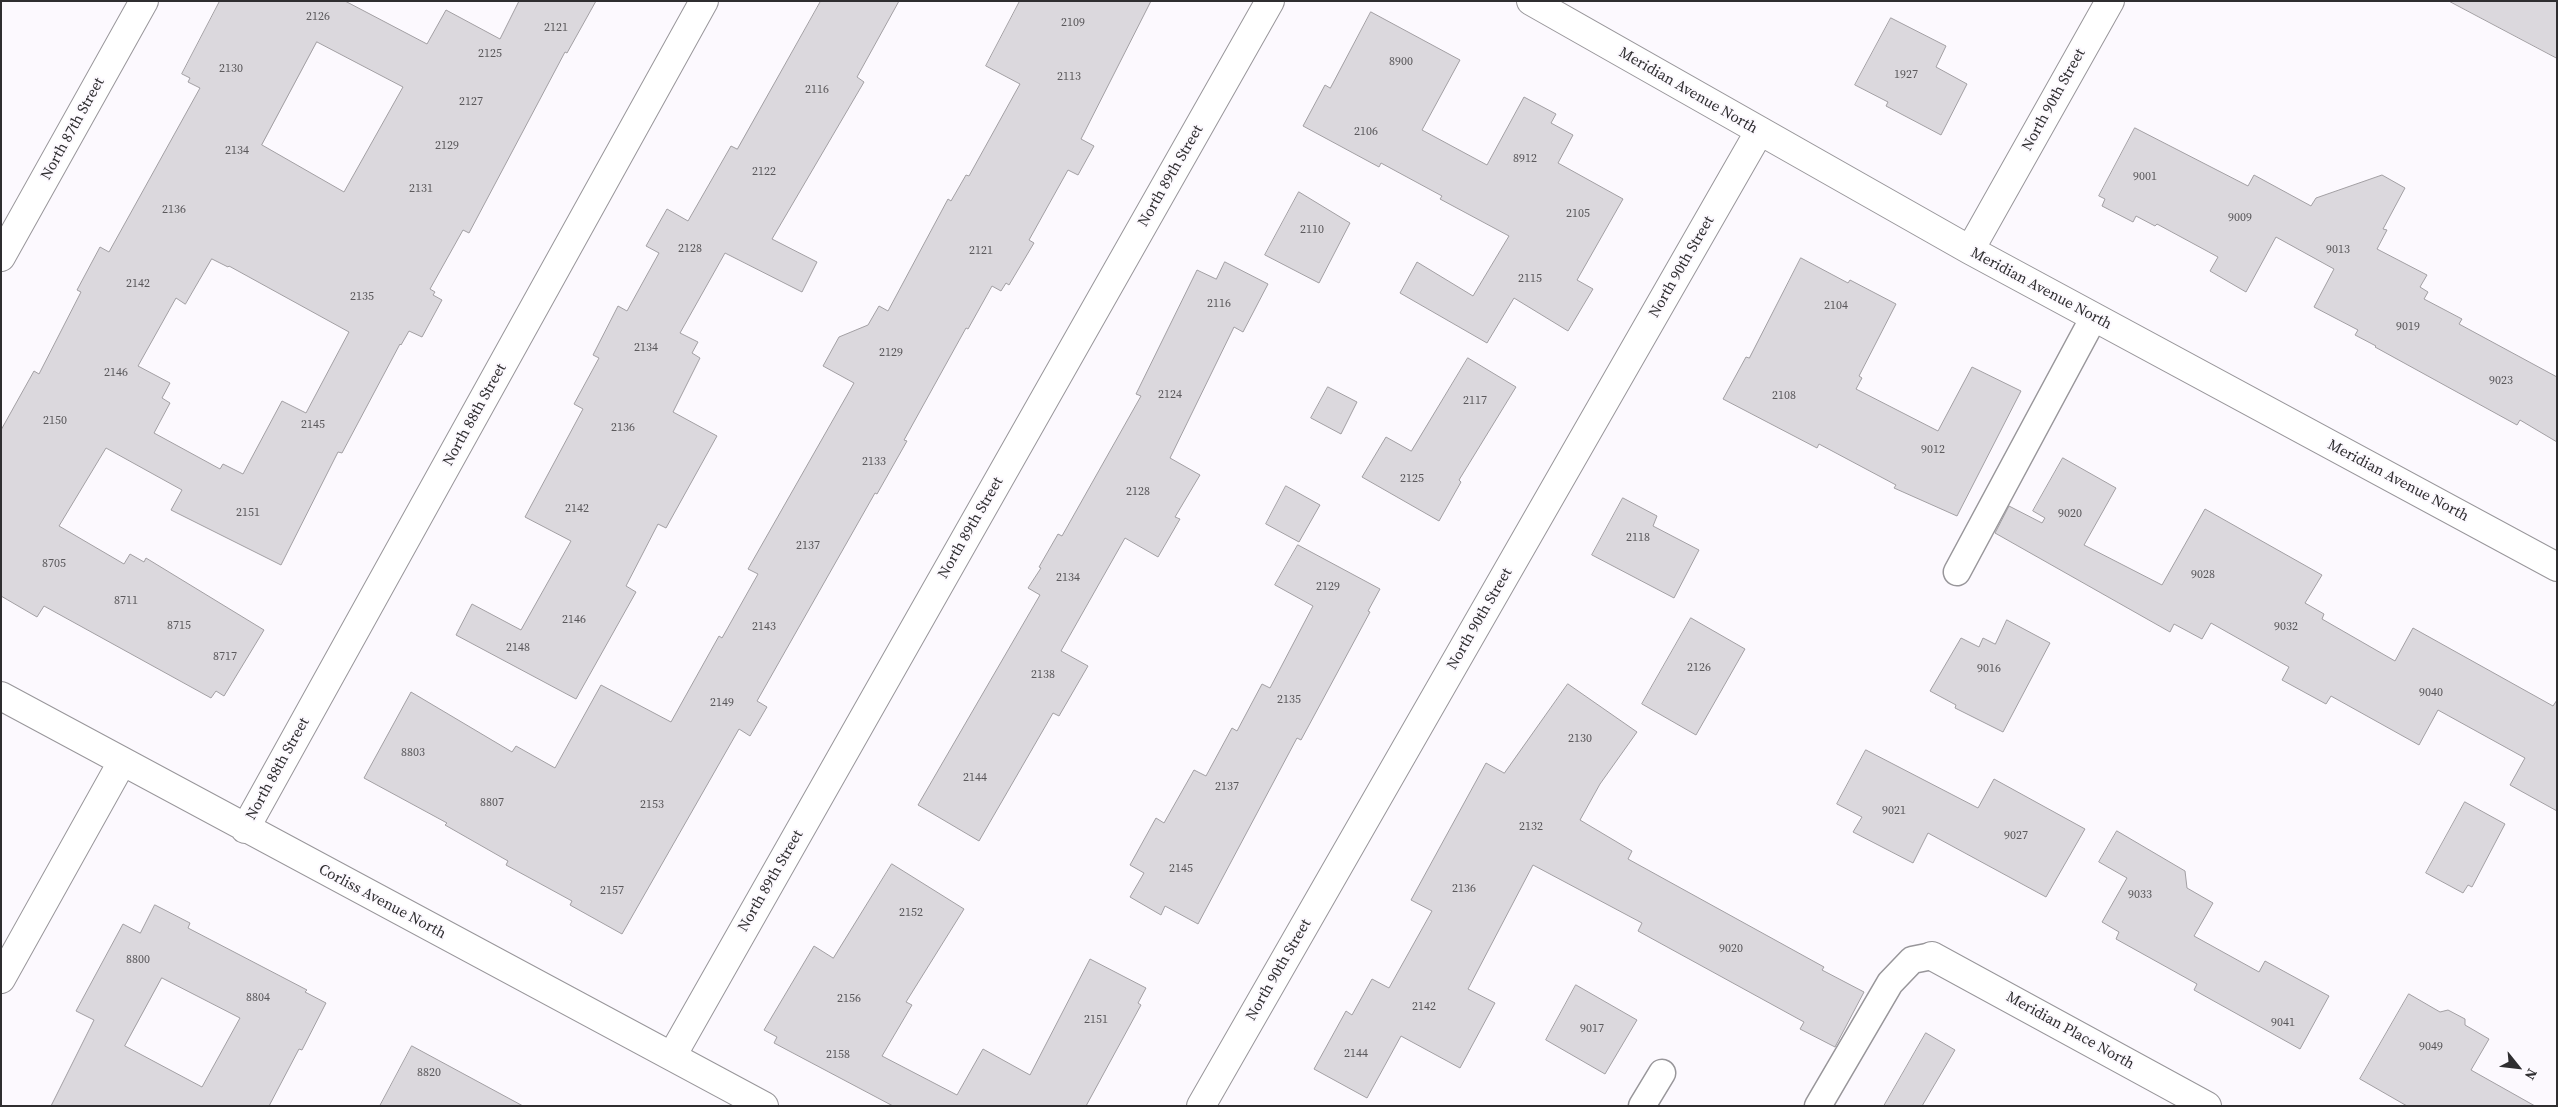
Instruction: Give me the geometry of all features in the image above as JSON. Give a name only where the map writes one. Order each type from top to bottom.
[{"type":"street","name":"North 87th Street","points":[[1,257],[144,1]]},
{"type":"street","name":"North 88th Street","points":[[246,829],[704,1]]},
{"type":"street","name":"North 89th Street","points":[[672,1056],[1270,1]]},
{"type":"street","name":"Meridian Avenue North","points":[[1531,1],[1970,250],[2557,567]]},
{"type":"street","name":"North 90th Street","points":[[1970,250],[2110,1]]},
{"type":"street","name":"North 90th Street","points":[[1201,1106],[1759,132]]},
{"type":"street","name":"Corliss Avenue North","points":[[1,696],[764,1106]]},
{"type":"street","points":[[1,980],[122,762]]},
{"type":"street","name":"Meridian Place North","points":[[1932,956],[2207,1106]]},
{"type":"lane","points":[[1957,572],[2094,317]]},
{"type":"lane","points":[[1818,1106],[1890,984],[1912,960],[1932,956]]},
{"type":"lane","points":[[1642,1106],[1662,1073]]},
{"type":"building","points":[[220,1],[345,1],[427,44],[446,10],[500,39],[519,1],[596,1],[567,53],[565,52],[469,233],[463,230],[430,289],[435,292],[433,295],[442,300],[422,337],[409,331],[400,344],[342,453],[338,452],[281,565],[171,510],[182,490],[106,448],[59,526],[124,564],[130,554],[144,562],[146,558],[264,630],[224,696],[216,691],[211,698],[44,606],[37,617],[1,596],[1,430],[34,371],[39,374],[81,292],[77,290],[100,247],[109,252],[200,88],[188,82],[190,78],[182,74]],"holes":[[[317,42],[403,87],[344,192],[262,145]],[[212,259],[229,266],[349,332],[306,413],[282,401],[243,474],[223,464],[220,469],[154,433],[170,403],[162,398],[170,383],[138,366],[176,298],[185,304]]]},
{"type":"building","points":[[821,1],[899,1],[857,77],[864,82],[772,239],[817,262],[802,292],[725,253],[680,333],[698,342],[692,353],[700,358],[673,412],[717,436],[666,528],[658,524],[626,586],[636,592],[576,699],[456,635],[472,604],[521,630],[571,541],[525,517],[583,409],[574,404],[599,358],[593,355],[618,306],[627,311],[659,253],[646,246],[667,209],[688,221],[731,146],[737,149]]},
{"type":"building","points":[[1020,1],[1151,1],[1081,139],[1094,146],[1078,175],[1068,170],[1029,240],[1034,243],[1009,285],[1006,283],[1001,291],[992,286],[968,329],[966,328],[904,440],[907,441],[877,494],[875,493],[757,701],[767,707],[750,736],[739,729],[622,934],[570,905],[572,901],[506,865],[508,861],[445,825],[447,823],[364,778],[411,692],[512,752],[516,746],[555,768],[601,685],[671,722],[719,636],[722,638],[758,574],[748,569],[854,383],[823,366],[839,337],[868,325],[879,306],[888,311],[948,199],[951,201],[966,175],[969,176],[1020,84],[986,66]]},
{"type":"building","points":[[2449,1],[2557,1],[2557,58]]},
{"type":"building","points":[[1371,12],[1460,60],[1422,130],[1487,165],[1524,97],[1556,114],[1551,123],[1573,135],[1558,163],[1623,199],[1577,280],[1593,289],[1568,331],[1514,298],[1487,343],[1400,293],[1417,262],[1473,296],[1509,236],[1440,199],[1442,196],[1381,163],[1379,167],[1303,126],[1325,85],[1330,88]]},
{"type":"building","points":[[1891,18],[1946,46],[1936,67],[1967,84],[1941,135],[1886,106],[1888,102],[1855,85]]},
{"type":"building","points":[[2135,128],[2248,186],[2254,175],[2311,206],[2316,198],[2382,175],[2405,188],[2383,229],[2387,230],[2377,249],[2427,275],[2420,287],[2428,292],[2424,299],[2462,319],[2459,324],[2557,377],[2557,442],[2520,420],[2517,425],[2375,347],[2355,335],[2358,330],[2314,307],[2334,269],[2276,237],[2246,292],[2210,271],[2218,257],[2157,224],[2155,226],[2136,216],[2133,222],[2102,206],[2105,199],[2099,196]]},
{"type":"building","points":[[1299,192],[1350,223],[1319,283],[1265,255]]},
{"type":"building","points":[[1801,258],[1848,283],[1850,280],[1896,304],[1859,376],[1862,378],[1856,389],[1938,431],[1972,367],[2021,391],[1957,516],[1894,488],[1896,485],[1819,444],[1817,448],[1723,399],[1746,357],[1749,358]]},
{"type":"building","points":[[1225,262],[1268,284],[1243,332],[1234,327],[1170,458],[1200,475],[1175,517],[1180,519],[1158,557],[1125,538],[1061,651],[1088,666],[1059,716],[1053,713],[979,841],[918,805],[1040,595],[1028,588],[1041,568],[1039,567],[1058,534],[1062,536],[1141,396],[1136,394],[1197,270],[1216,279]]},
{"type":"building","points":[[1468,358],[1516,387],[1459,480],[1461,482],[1439,521],[1362,477],[1386,437],[1411,451]]},
{"type":"building","points":[[1328,387],[1357,402],[1341,434],[1311,418]]},
{"type":"building","points":[[2063,458],[2116,488],[2084,545],[2162,585],[2205,509],[2322,575],[2305,603],[2324,614],[2322,619],[2395,661],[2413,628],[2553,706],[2557,700],[2557,811],[2510,785],[2525,758],[2438,710],[2419,745],[2331,696],[2326,704],[2282,680],[2289,667],[2211,623],[2202,639],[2174,624],[2170,632],[1995,533],[2009,506],[2042,523],[2045,518],[2033,511]]},
{"type":"building","points":[[1286,486],[1320,505],[1299,542],[1266,524]]},
{"type":"building","points":[[1623,498],[1657,516],[1653,526],[1699,550],[1674,598],[1592,555]]},
{"type":"building","points":[[1298,545],[1380,589],[1368,611],[1370,612],[1301,740],[1297,738],[1198,924],[1165,906],[1161,915],[1130,897],[1144,873],[1130,865],[1156,818],[1164,823],[1194,770],[1206,776],[1232,728],[1237,731],[1262,684],[1270,688],[1313,606],[1275,585]]},
{"type":"building","points":[[1691,618],[1745,649],[1696,735],[1642,704]]},
{"type":"building","points":[[2007,620],[2050,643],[2003,732],[1955,708],[1956,705],[1930,691],[1961,638],[1979,647],[1983,638],[1995,644]]},
{"type":"building","points":[[1568,684],[1637,732],[1600,784],[1580,820],[1632,851],[1628,859],[1824,967],[1822,970],[1864,992],[1835,1047],[1800,1029],[1804,1022],[1638,931],[1642,923],[1533,865],[1468,989],[1495,1003],[1460,1068],[1401,1036],[1367,1098],[1314,1069],[1346,1011],[1352,1015],[1372,979],[1389,988],[1432,911],[1411,900],[1486,763],[1504,773]]},
{"type":"building","points":[[1866,750],[1978,808],[1994,779],[2085,829],[2046,897],[1928,833],[1913,863],[1853,832],[1862,817],[1837,804]]},
{"type":"building","points":[[2465,802],[2505,824],[2472,887],[2468,885],[2463,893],[2426,873]]},
{"type":"building","points":[[2117,831],[2185,871],[2187,888],[2213,903],[2194,936],[2259,972],[2265,961],[2329,996],[2300,1049],[2194,990],[2197,984],[2116,939],[2119,932],[2102,922],[2127,878],[2099,862]]},
{"type":"building","points":[[892,864],[964,909],[906,1002],[912,1005],[882,1056],[957,1095],[983,1049],[1030,1075],[1090,959],[1146,988],[1138,1003],[1141,1005],[1086,1106],[893,1106],[774,1043],[777,1037],[764,1030],[814,946],[833,958]]},
{"type":"building","points":[[155,905],[190,923],[188,928],[307,990],[305,992],[326,1003],[302,1050],[299,1049],[269,1106],[51,1106],[94,1020],[76,1011],[123,924],[140,933]],"holes":[[[162,978],[240,1018],[202,1087],[125,1046]]]},
{"type":"building","points":[[1576,985],[1637,1020],[1605,1074],[1546,1040]]},
{"type":"building","points":[[2409,994],[2440,1012],[2448,1010],[2465,1019],[2465,1025],[2489,1039],[2471,1070],[2535,1106],[2407,1106],[2360,1079]]},
{"type":"building","points":[[1926,1033],[1955,1050],[1922,1106],[1884,1106]]},
{"type":"building","points":[[412,1046],[523,1106],[380,1106]]}]
